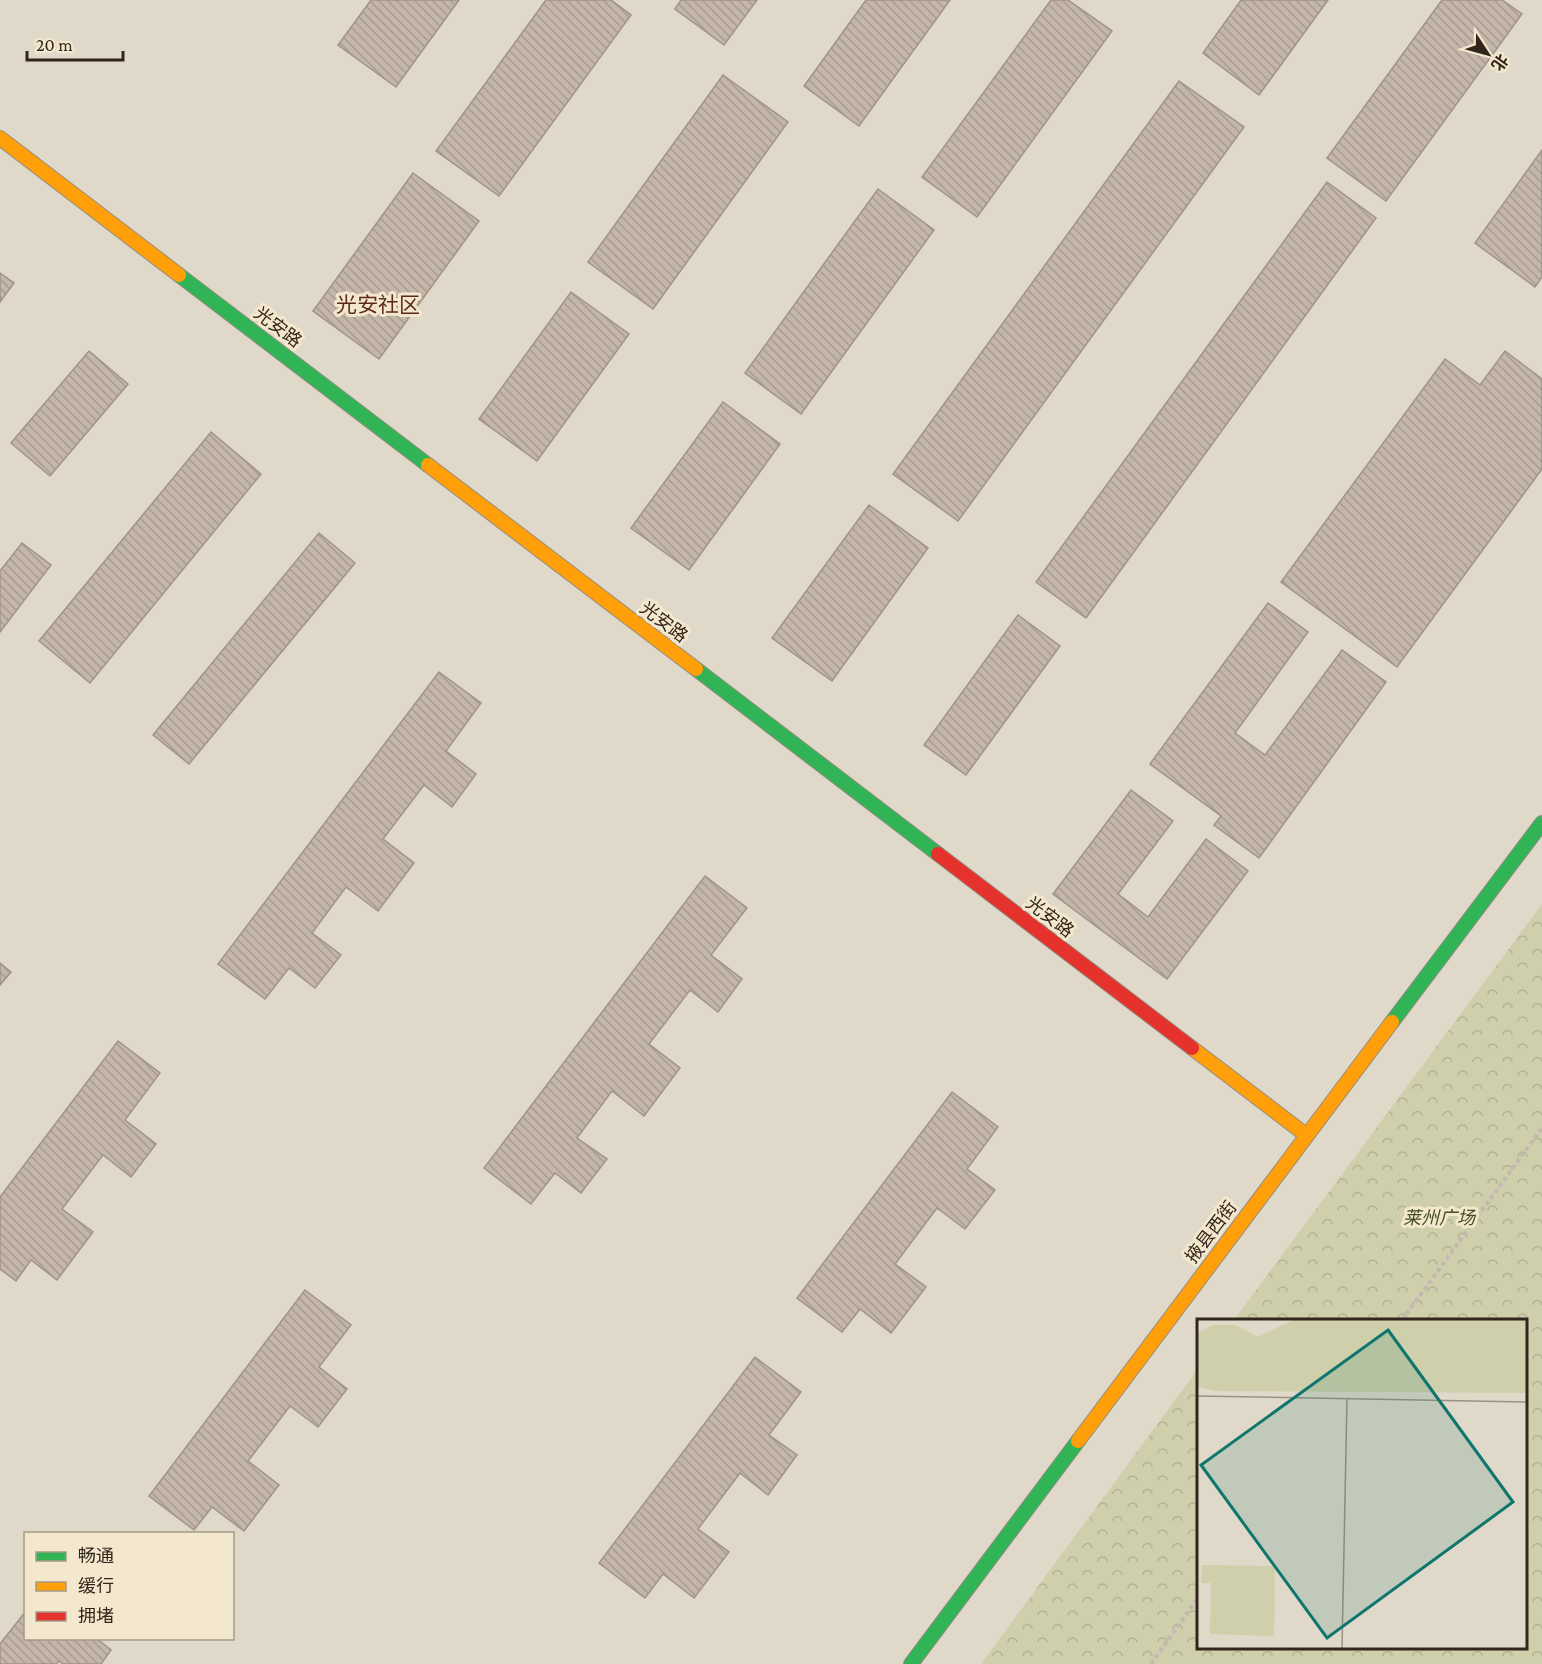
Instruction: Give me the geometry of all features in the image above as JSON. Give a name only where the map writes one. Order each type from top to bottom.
[{"type":"street","name":"光安路","points":[[0,138],[1306,1135]]},
{"type":"street","name":"掖县西街","points":[[911,1664],[1542,823]]},
{"type":"path","points":[[1402,1319],[1542,1128]]},
{"type":"path","points":[[1151,1664],[1197,1599]]},
{"type":"green space","name":"莱州广场","points":[[1542,904],[1542,1664],[981,1664],[1197,1370],[1197,1649],[1527,1649],[1527,1319],[1235,1319]]},
{"type":"building","points":[[371,0],[459,0],[396,87],[338,45]]},
{"type":"building","points":[[546,0],[611,0],[631,15],[499,196],[436,151]]},
{"type":"building","points":[[681,0],[757,0],[724,45],[675,9]]},
{"type":"building","points":[[866,0],[950,0],[859,126],[804,86]]},
{"type":"building","points":[[1051,0],[1068,0],[1112,31],[977,217],[922,177]]},
{"type":"building","points":[[1241,0],[1328,0],[1259,95],[1203,53]]},
{"type":"building","points":[[1442,0],[1502,0],[1522,14],[1386,201],[1327,158]]},
{"type":"building","points":[[723,75],[788,122],[653,309],[588,262]]},
{"type":"building","points":[[1179,81],[1244,127],[958,521],[893,474]]},
{"type":"building","points":[[1542,150],[1542,277],[1535,287],[1475,243]]},
{"type":"building","points":[[413,173],[479,221],[379,359],[313,311]]},
{"type":"building","points":[[1327,182],[1376,218],[1086,618],[1036,582]]},
{"type":"building","points":[[878,189],[934,230],[801,414],[745,373]]},
{"type":"building","points":[[0,273],[14,283],[0,302]]},
{"type":"building","points":[[571,292],[629,334],[537,461],[479,419]]},
{"type":"building","points":[[89,351],[128,384],[50,476],[11,443]]},
{"type":"building","points":[[1505,351],[1542,379],[1542,469],[1397,667],[1281,582],[1445,359],[1480,385]]},
{"type":"building","points":[[723,402],[780,444],[689,570],[631,528]]},
{"type":"building","points":[[211,432],[261,474],[90,683],[39,641]]},
{"type":"building","points":[[869,505],[928,548],[832,681],[772,638]]},
{"type":"building","points":[[319,533],[355,563],[189,764],[153,735]]},
{"type":"building","points":[[22,543],[51,565],[0,632],[0,571]]},
{"type":"building","points":[[1268,603],[1308,632],[1235,733],[1265,755],[1342,650],[1386,682],[1259,858],[1214,825],[1221,816],[1150,764]]},
{"type":"building","points":[[1018,615],[1060,646],[966,775],[924,745]]},
{"type":"building","points":[[439,672],[481,703],[446,751],[476,774],[452,807],[424,785],[383,839],[414,863],[378,911],[346,887],[312,933],[341,955],[315,988],[289,968],[265,999],[218,964]]},
{"type":"building","points":[[1131,790],[1173,821],[1118,894],[1148,917],[1206,839],[1248,871],[1167,979],[1053,894]]},
{"type":"building","points":[[705,876],[747,908],[711,955],[742,979],[718,1012],[690,990],[649,1044],[680,1068],[644,1116],[612,1091],[577,1138],[607,1159],[581,1193],[555,1173],[531,1204],[484,1168]]},
{"type":"building","points":[[0,963],[11,972],[0,985]]},
{"type":"building","points":[[118,1041],[160,1073],[125,1120],[156,1144],[131,1177],[103,1155],[62,1209],[93,1232],[57,1280],[31,1260],[16,1281],[0,1269],[0,1197]]},
{"type":"building","points":[[952,1092],[998,1127],[967,1169],[995,1190],[965,1229],[937,1208],[895,1264],[926,1287],[891,1333],[860,1309],[842,1332],[797,1298]]},
{"type":"building","points":[[305,1290],[351,1325],[319,1367],[347,1389],[318,1427],[290,1406],[248,1461],[279,1485],[244,1531],[212,1507],[194,1530],[149,1496]]},
{"type":"building","points":[[755,1357],[801,1392],[769,1435],[797,1455],[768,1495],[740,1473],[698,1529],[729,1552],[694,1598],[663,1574],[645,1598],[599,1563]]},
{"type":"building","points":[[24,1614],[24,1640],[98,1640],[111,1650],[101,1664],[63,1664],[59,1661],[56,1664],[0,1664],[0,1644]]},
{"type":"traffic: fast","points":[[179,275],[428,465]]},
{"type":"traffic: fast","points":[[696,669],[938,854]]},
{"type":"traffic: fast","points":[[1392,1022],[1542,823]]},
{"type":"traffic: fast","points":[[911,1664],[1078,1441]]},
{"type":"traffic: slow","points":[[0,138],[179,275]]},
{"type":"traffic: slow","points":[[428,465],[696,669]]},
{"type":"traffic: slow","points":[[1078,1441],[1392,1022]]},
{"type":"traffic: slow","points":[[1192,1048],[1306,1135]]},
{"type":"traffic: jam","points":[[938,854],[1192,1048]]},
{"type":"district","name":"光安社区","points":[[378,305]]}]
